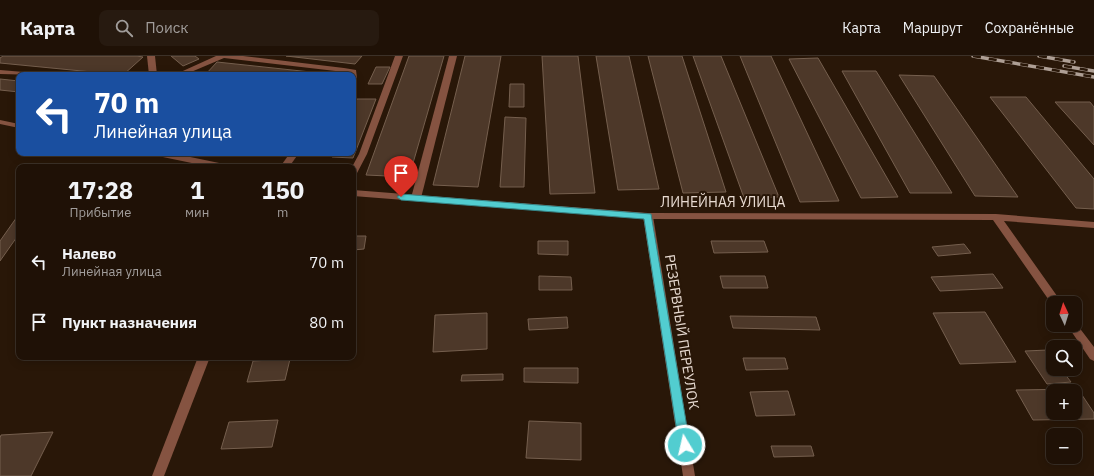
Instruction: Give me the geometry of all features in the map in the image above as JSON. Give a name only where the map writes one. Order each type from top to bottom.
[{"type":"street","points":[[152,56],[153,72]]},
{"type":"street","points":[[185,72],[223,56],[353,72]]},
{"type":"street","points":[[356,167],[363,154],[399,56]]},
{"type":"street","points":[[416,198],[453,56]]},
{"type":"street","points":[[0,72],[16,73]]},
{"type":"street","points":[[0,122],[16,125]]},
{"type":"street","points":[[172,156],[210,164]]},
{"type":"street","points":[[286,164],[293,156]]},
{"type":"street","name":"ЛИНЕЙНАЯ УЛИЦА","points":[[356,193],[648,216],[996,217],[1094,225]]},
{"type":"street","name":"РЕЗЕРВНЫЙ ПЕРЕУЛОК","points":[[648,216],[689,476]]},
{"type":"street","points":[[996,217],[1052,296]]},
{"type":"street","points":[[1077,332],[1094,356]]},
{"type":"street","points":[[158,476],[203,360]]},
{"type":"building","points":[[3,56],[143,57],[126,72],[92,72],[0,63],[0,58]]},
{"type":"building","points":[[171,56],[195,56],[199,59],[183,66]]},
{"type":"building","points":[[286,56],[362,56],[355,64]]},
{"type":"building","points":[[409,56],[444,56],[409,177],[366,175]]},
{"type":"building","points":[[465,56],[501,56],[478,187],[433,185]]},
{"type":"building","points":[[542,56],[578,56],[595,193],[550,194]]},
{"type":"building","points":[[596,56],[629,56],[659,189],[618,190]]},
{"type":"building","points":[[648,56],[682,56],[726,192],[683,193]]},
{"type":"building","points":[[693,56],[721,56],[779,197],[744,198]]},
{"type":"building","points":[[740,56],[771,56],[839,201],[800,202]]},
{"type":"building","points":[[818,58],[898,197],[861,198],[789,59]]},
{"type":"building","points":[[217,62],[311,72],[208,72]]},
{"type":"building","points":[[376,67],[390,67],[382,84],[368,84]]},
{"type":"building","points":[[842,71],[876,71],[952,193],[910,193]]},
{"type":"building","points":[[899,75],[934,76],[1018,197],[975,196]]},
{"type":"building","points":[[0,79],[16,81],[16,92],[0,90]]},
{"type":"building","points":[[510,84],[524,84],[524,107],[509,107]]},
{"type":"building","points":[[990,97],[1026,97],[1094,179],[1094,209],[1076,208]]},
{"type":"building","points":[[357,99],[376,99],[356,150]]},
{"type":"building","points":[[1055,102],[1090,102],[1094,107],[1094,145]]},
{"type":"building","points":[[505,117],[526,118],[524,187],[500,187]]},
{"type":"building","points":[[332,156],[354,156],[353,158]]},
{"type":"building","points":[[16,218],[16,238],[0,261],[0,241]]},
{"type":"building","points":[[356,236],[366,236],[364,249],[356,250]]},
{"type":"building","points":[[538,241],[568,241],[568,255],[538,254]]},
{"type":"building","points":[[711,241],[764,241],[768,252],[714,253]]},
{"type":"building","points":[[964,244],[971,253],[938,256],[932,247]]},
{"type":"building","points":[[993,274],[1003,288],[940,291],[931,277]]},
{"type":"building","points":[[539,276],[571,277],[572,290],[539,290]]},
{"type":"building","points":[[720,276],[765,276],[768,288],[723,288]]},
{"type":"building","points":[[985,312],[1016,362],[960,364],[933,313]]},
{"type":"building","points":[[487,313],[487,349],[433,352],[435,315]]},
{"type":"building","points":[[730,316],[816,317],[820,330],[733,328]]},
{"type":"building","points":[[567,317],[568,328],[529,330],[528,319]]},
{"type":"building","points":[[1046,350],[1046,376],[1066,376],[1071,382],[1047,384],[1025,351]]},
{"type":"building","points":[[743,358],[785,358],[788,369],[746,370]]},
{"type":"building","points":[[290,360],[285,380],[247,382],[253,361]]},
{"type":"building","points":[[524,368],[578,368],[578,383],[524,382]]},
{"type":"building","points":[[503,374],[503,380],[461,381],[462,375]]},
{"type":"building","points":[[1016,390],[1046,390],[1046,420],[1033,420]]},
{"type":"building","points":[[788,391],[795,415],[756,416],[750,392]]},
{"type":"building","points":[[1082,395],[1094,413],[1094,419],[1082,419]]},
{"type":"building","points":[[278,420],[272,447],[221,449],[229,422]]},
{"type":"building","points":[[529,421],[581,423],[581,460],[526,458]]},
{"type":"building","points":[[53,432],[31,476],[0,476],[1,435]]},
{"type":"building","points":[[771,446],[811,446],[814,456],[774,457]]},
{"type":"railway","points":[[973,56],[1094,77]]},
{"type":"railway","points":[[1039,56],[1074,62]]},
{"type":"railway","points":[[1064,66],[1094,71]]},
{"type":"route","points":[[401,197],[648,216],[685,445]]}]
